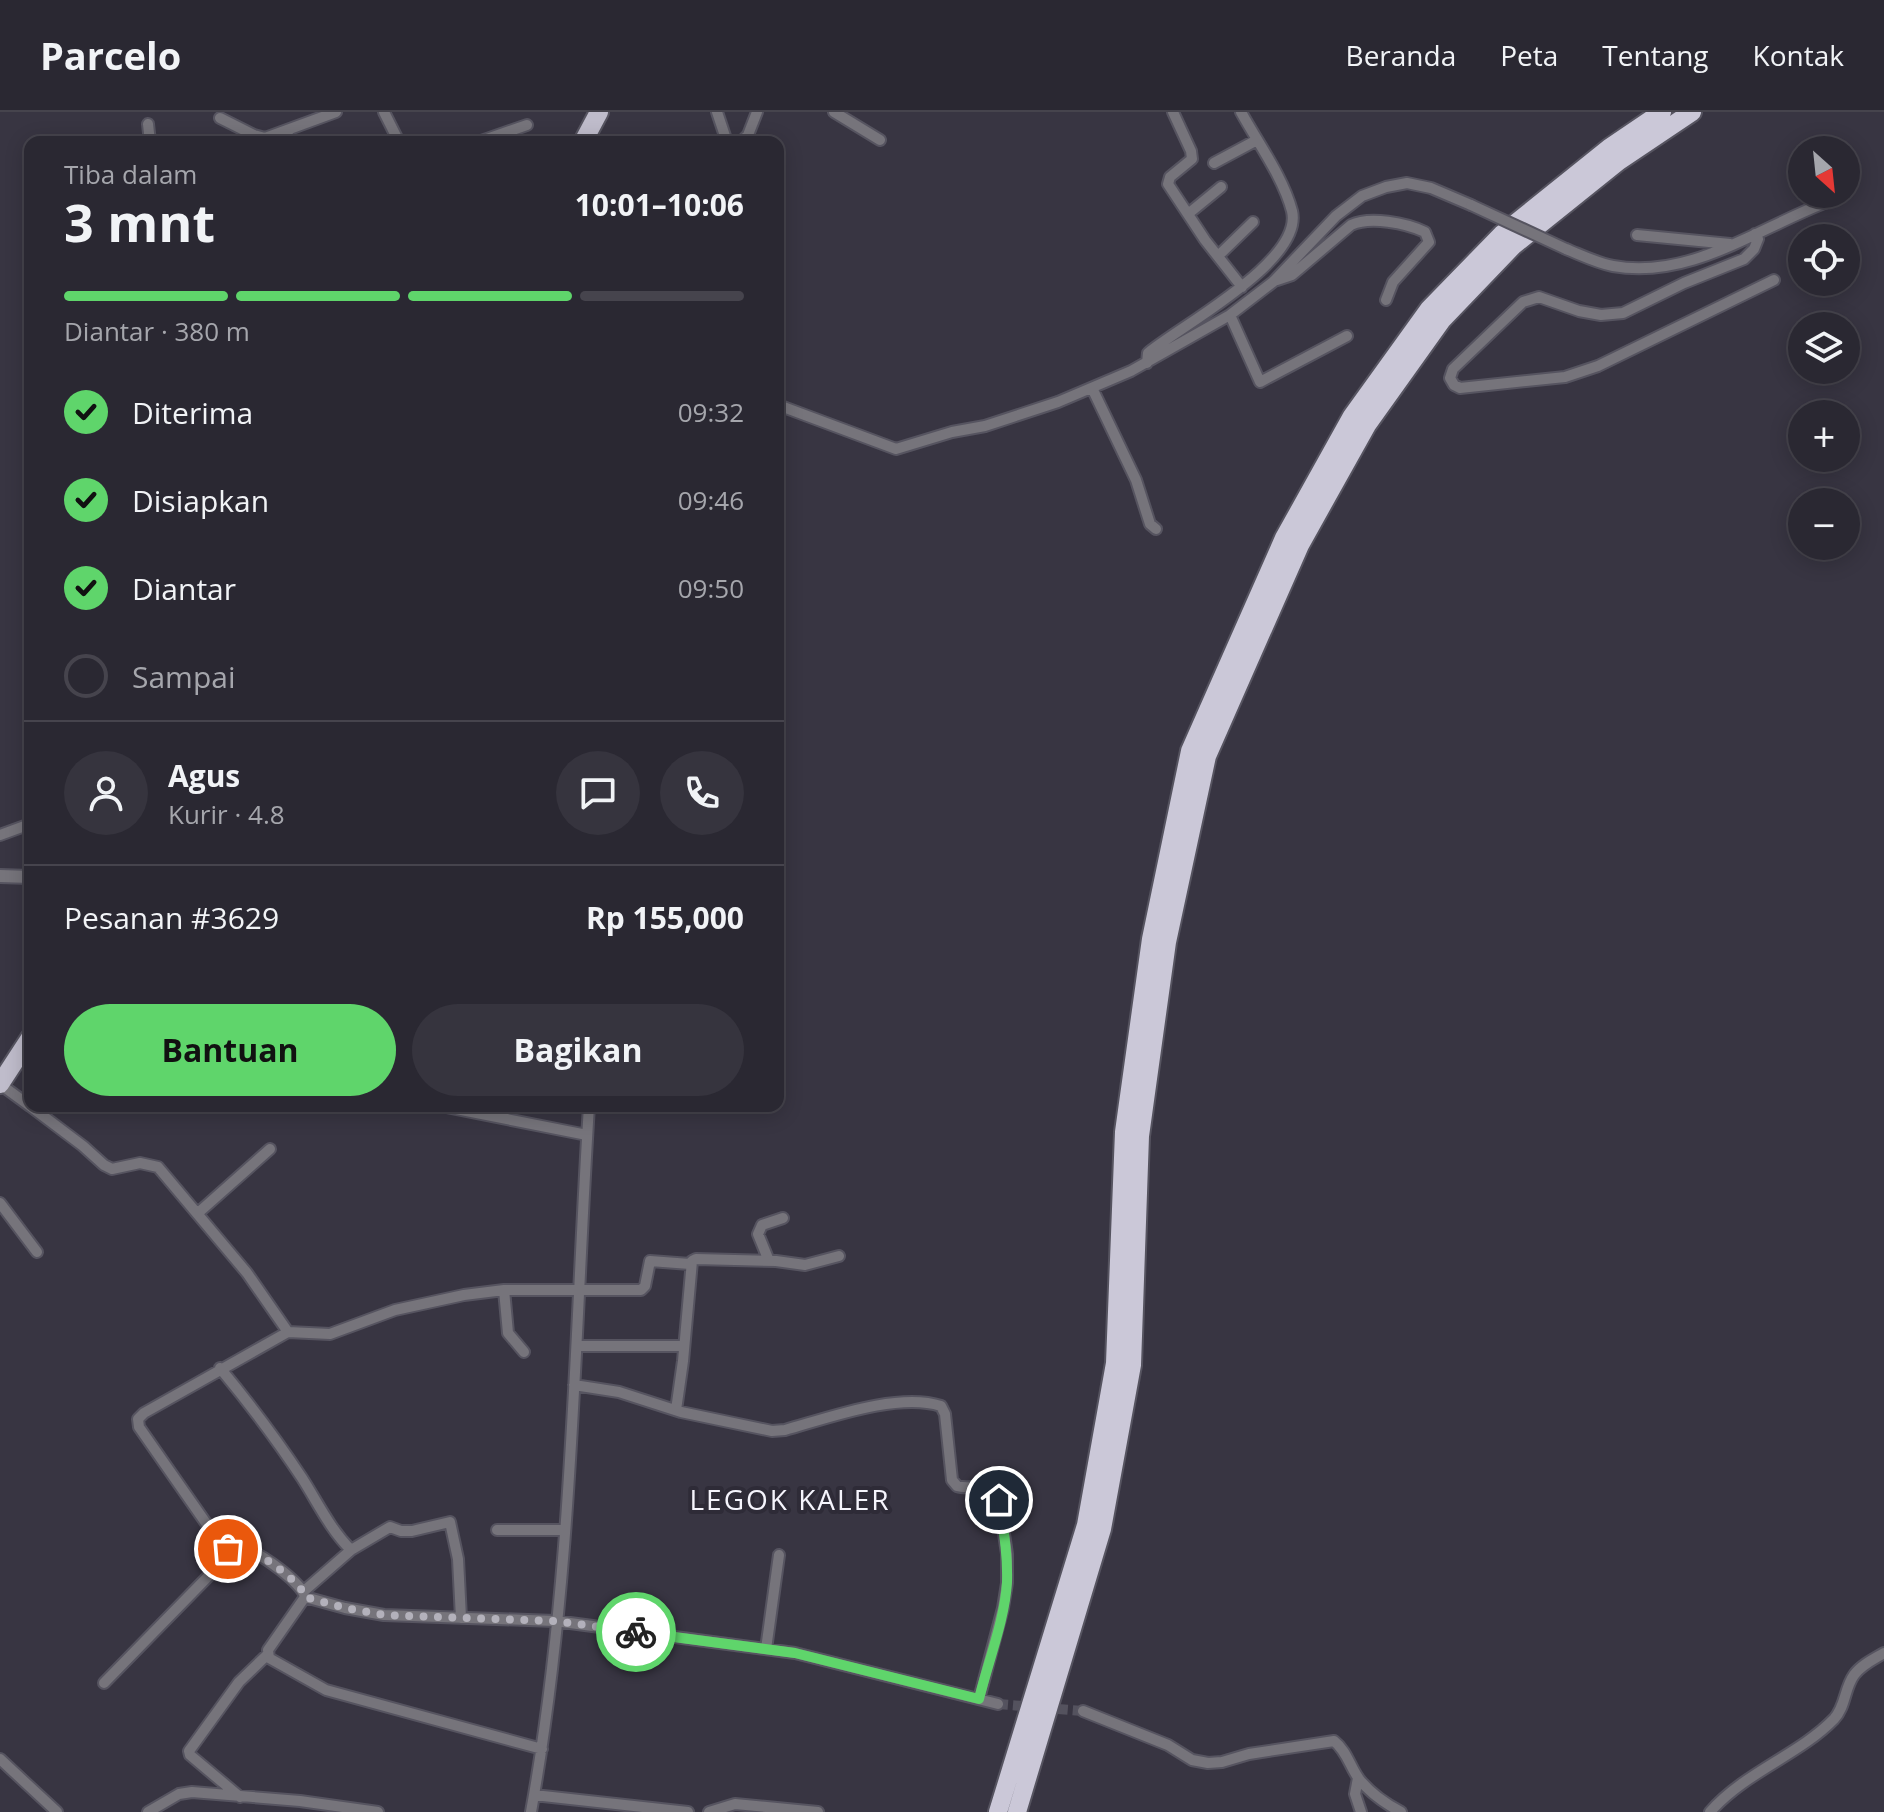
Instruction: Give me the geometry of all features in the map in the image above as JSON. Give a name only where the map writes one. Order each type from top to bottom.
[{"type":"highway","points":[[586,136],[599,112]]},
{"type":"highway","points":[[998,1812],[1086,1525],[1115,1363],[1124,1132],[1151,939],[1190,751],[1284,538],[1352,416],[1429,309],[1502,234],[1609,148],[1662,112]]},
{"type":"highway","points":[[1017,1812],[1102,1529],[1132,1365],[1140,1136],[1167,942],[1207,756],[1300,545],[1367,425],[1442,320],[1513,246],[1619,161],[1692,112]]},
{"type":"highway","points":[[0,1084],[24,1047]]},
{"type":"street","points":[[267,136],[336,112]]},
{"type":"street","points":[[384,112],[396,136]]},
{"type":"street","points":[[717,112],[725,136]]},
{"type":"street","points":[[747,136],[757,112]]},
{"type":"street","points":[[834,112],[880,140]]},
{"type":"street","points":[[1173,112],[1192,159],[1170,177],[1168,184],[1242,287]]},
{"type":"street","points":[[1147,363],[1148,353],[1166,338],[1210,312],[1242,287],[1273,257],[1293,227],[1285,191],[1241,112]]},
{"type":"street","points":[[220,118],[255,136]]},
{"type":"street","points":[[148,124],[149,136]]},
{"type":"street","points":[[495,136],[527,125]]},
{"type":"street","points":[[282,132],[288,136]]},
{"type":"street","points":[[1214,163],[1257,140]]},
{"type":"street","points":[[784,407],[896,449],[952,432],[985,426],[1058,402],[1147,363],[1230,315],[1273,282],[1336,216],[1362,196],[1386,187],[1407,183],[1431,188],[1566,249],[1610,266],[1640,269],[1666,268],[1694,260],[1811,208]]},
{"type":"street","points":[[1188,214],[1221,187]]},
{"type":"street","points":[[1273,282],[1292,275],[1360,220],[1413,226],[1425,232],[1429,242],[1393,282],[1386,300]]},
{"type":"street","points":[[1218,256],[1253,222]]},
{"type":"street","points":[[1755,234],[1758,239],[1754,249],[1744,259],[1684,283],[1623,313],[1601,315],[1579,311],[1539,297],[1523,302],[1453,369],[1450,378],[1460,388],[1565,377],[1598,366],[1774,280]]},
{"type":"street","points":[[1637,235],[1732,245]]},
{"type":"street","points":[[1230,315],[1260,382],[1347,336]]},
{"type":"street","points":[[1092,388],[1136,480],[1150,524],[1156,529]]},
{"type":"street","points":[[0,835],[24,826]]},
{"type":"street","points":[[0,876],[24,877]]},
{"type":"street","points":[[0,1084],[24,1102]]},
{"type":"street","points":[[38,1112],[112,1169],[140,1163],[158,1167],[247,1273],[288,1332]]},
{"type":"street","points":[[494,1112],[587,1135]]},
{"type":"street","points":[[531,1812],[551,1688],[577,1346],[589,1112]]},
{"type":"street","points":[[198,1213],[270,1149]]},
{"type":"street","points":[[0,1203],[37,1252]]},
{"type":"street","points":[[769,1261],[758,1234],[762,1225],[783,1218]]},
{"type":"street","points":[[839,1256],[805,1265],[696,1259],[690,1264],[650,1261],[645,1286],[641,1290],[504,1290],[395,1310],[330,1334],[288,1332],[144,1413],[138,1423],[222,1546],[258,1555],[305,1594],[345,1608],[384,1615],[555,1621],[766,1649],[808,1656],[998,1704]]},
{"type":"street","points":[[676,1410],[690,1264]]},
{"type":"street","points":[[504,1290],[508,1333],[524,1352]]},
{"type":"street","points":[[577,1346],[684,1346]]},
{"type":"street","points":[[220,1368],[265,1425],[328,1522],[351,1550]]},
{"type":"street","points":[[574,1385],[619,1392],[725,1423],[772,1431],[881,1405],[928,1403],[941,1406],[945,1414],[952,1480],[963,1488],[995,1489],[1007,1554],[1003,1608],[979,1699]]},
{"type":"street","points":[[240,1797],[189,1751],[239,1682],[267,1655],[305,1594],[351,1550],[390,1527],[412,1531],[450,1522],[458,1559],[461,1618]]},
{"type":"street","points":[[497,1530],[563,1530]]},
{"type":"street","points":[[104,1683],[233,1551]]},
{"type":"street","points":[[766,1649],[779,1555]]},
{"type":"street","points":[[1710,1812],[1742,1784],[1824,1728],[1837,1716],[1854,1674],[1884,1653]]},
{"type":"street","points":[[267,1655],[272,1662],[326,1690],[542,1749]]},
{"type":"street","points":[[1083,1711],[1168,1745],[1192,1760],[1208,1763],[1334,1741],[1340,1745],[1358,1778],[1401,1812]]},
{"type":"street","points":[[0,1759],[57,1812]]},
{"type":"street","points":[[1358,1778],[1355,1794],[1361,1812]]},
{"type":"street","points":[[148,1812],[179,1794],[192,1792],[300,1801],[378,1812]]},
{"type":"street","points":[[534,1795],[688,1812]]},
{"type":"street","points":[[709,1812],[735,1804],[818,1812]]},
{"type":"tunnel","points":[[998,1704],[1083,1711]]},
{"type":"way so far","points":[[228,1549],[246,1550],[258,1555],[302,1588],[305,1597],[345,1608],[384,1615],[555,1621],[636,1632]]},
{"type":"district","name":"LEGOK KALER","points":[[790,1499]]},
{"type":"route","points":[[636,1632],[795,1653],[979,1699],[1007,1583],[1007,1554],[999,1500]]}]
